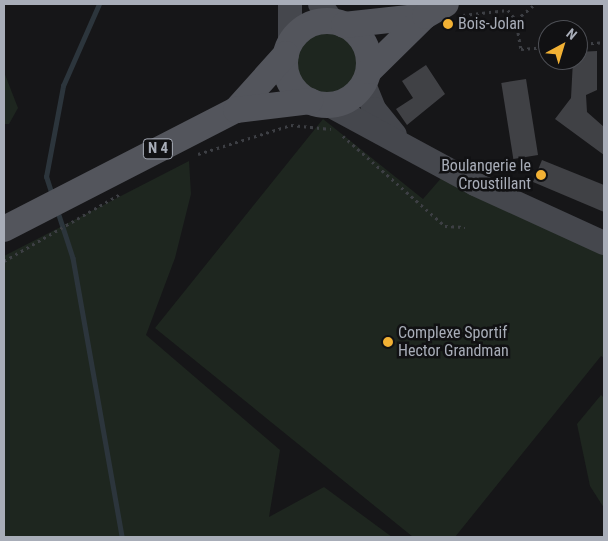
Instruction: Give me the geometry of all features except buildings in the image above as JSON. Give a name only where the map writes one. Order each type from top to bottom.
[{"type":"main road","points":[[444,12],[366,78],[351,98],[320,103],[287,76],[288,49],[308,26],[332,17],[444,12]]},
{"type":"main road","points":[[332,17],[364,44],[366,78]]},
{"type":"main road","name":"N 4","points":[[236,110],[288,49]]},
{"type":"main road","name":"N 4","points":[[6,228],[236,110],[320,103]]},
{"type":"street","points":[[288,49],[290,4]]},
{"type":"street","points":[[366,78],[388,128],[410,150]]},
{"type":"street","points":[[320,103],[410,150],[604,243]]},
{"type":"path","points":[[516,20],[535,4]]},
{"type":"path","points":[[444,12],[508,10],[516,20],[521,49],[538,48]]},
{"type":"path","points":[[588,43],[604,42]]},
{"type":"path","points":[[192,156],[291,125],[336,129],[445,226],[465,227]]},
{"type":"path","points":[[4,260],[126,191]]},
{"type":"shaded area","points":[[328,30],[341,32],[356,45],[359,50],[361,63],[359,76],[346,91],[341,94],[328,96],[315,94],[300,81],[297,76],[295,63],[297,50],[310,35],[315,32]]},
{"type":"shaded area","points":[[4,72],[18,108],[9,124],[4,124]]},
{"type":"shaded area","name":"Complexe Sportif Hector Grandman","points":[[323,119],[423,199],[443,176],[604,249],[604,358],[601,356],[455,537],[413,537],[155,328]]},
{"type":"shaded area","points":[[189,161],[191,194],[175,258],[146,335],[280,450],[269,517],[324,487],[392,537],[4,537],[4,256]]},
{"type":"shaded area","points":[[601,395],[604,398],[604,508],[590,486],[577,424]]},
{"type":"waterway","points":[[52,195],[46,177],[63,86],[99,4]]},
{"type":"waterway","points":[[58,212],[73,258],[122,537]]},
{"type":"place","name":"Bois-Jolan","points":[[448,24]]},
{"type":"place","name":"Boulangerie le Croustillant","points":[[541,175]]},
{"type":"place","name":"Complexe Sportif Hector Grandman","points":[[388,342]]}]
